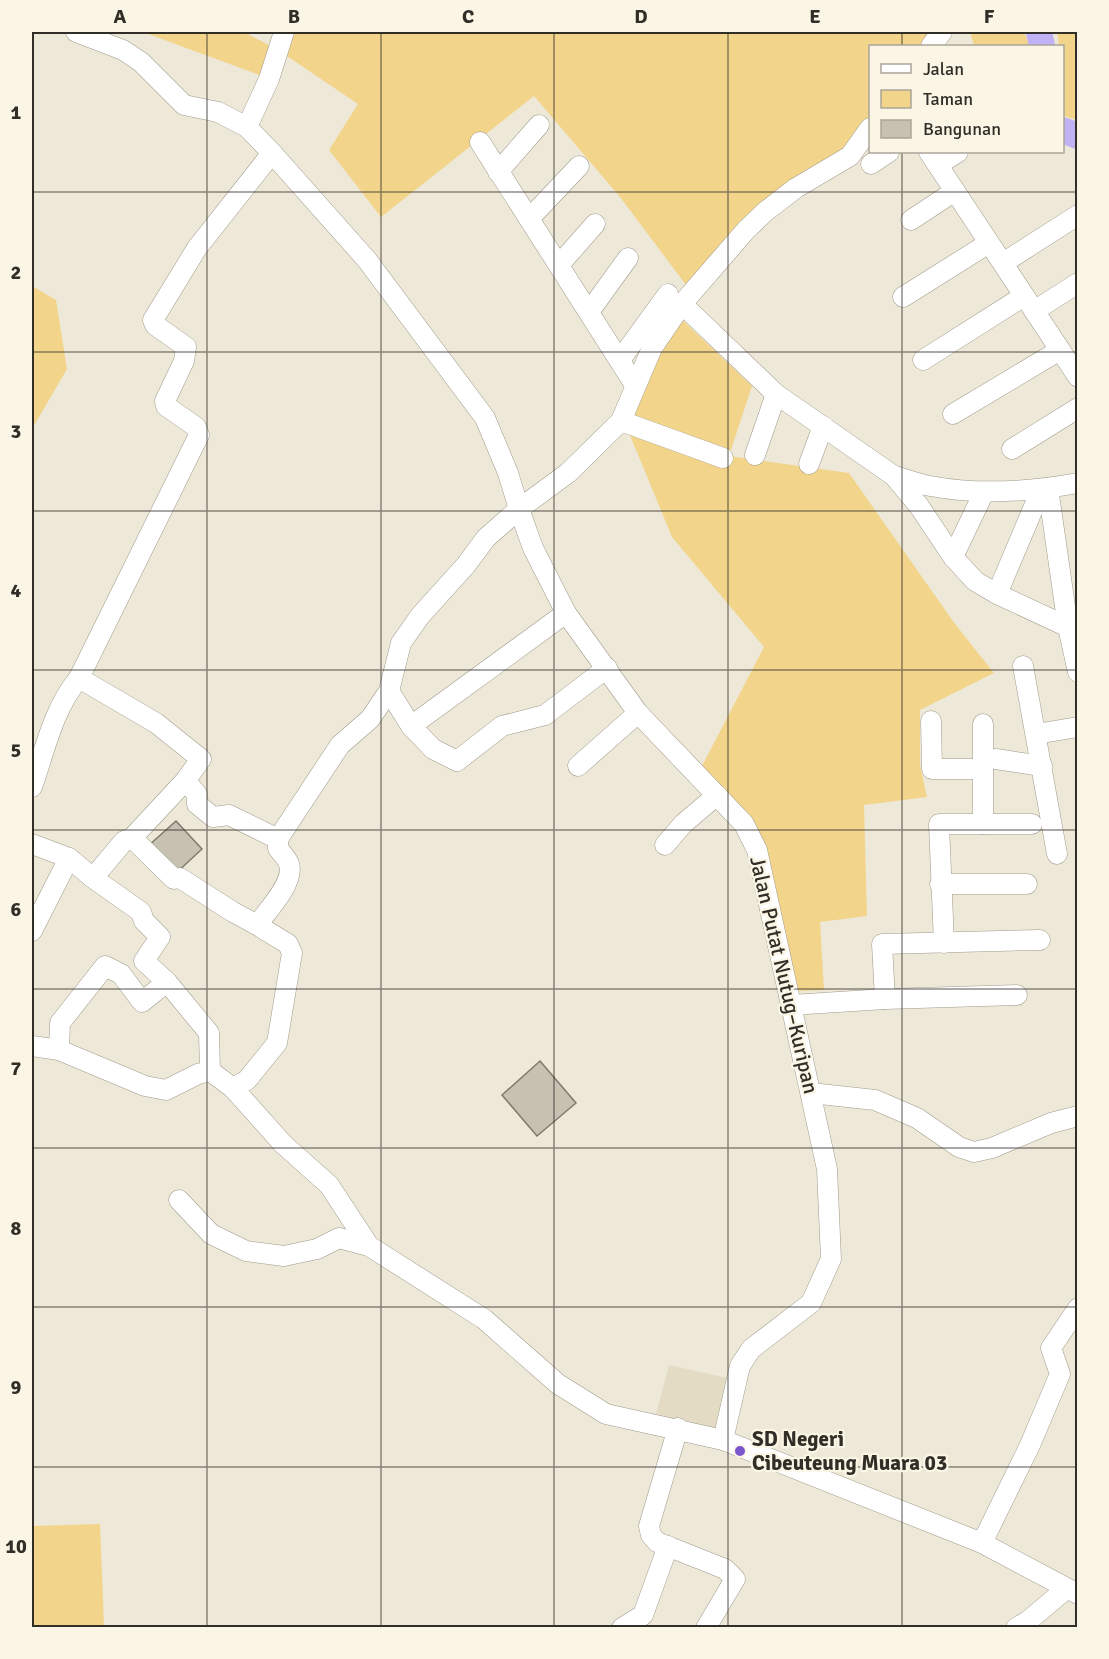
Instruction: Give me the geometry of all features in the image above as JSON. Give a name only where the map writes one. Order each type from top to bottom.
[{"type":"street","points":[[76,32],[123,50],[141,62],[184,105],[218,112],[248,127],[269,79],[284,32]]},
{"type":"street","points":[[932,45],[942,32]]},
{"type":"street","points":[[498,172],[539,125]]},
{"type":"street","name":"Jalan Putat Nutug–Kuripan","points":[[248,127],[368,260],[485,418],[508,473],[533,548],[566,613],[638,713],[744,824],[757,850],[827,1169],[831,1259],[811,1303],[751,1349],[740,1366],[723,1440]]},
{"type":"street","points":[[620,360],[675,299],[759,217],[796,188],[849,156],[869,129]]},
{"type":"street","points":[[480,142],[635,385]]},
{"type":"street","points":[[32,787],[52,726],[199,435],[196,427],[165,406],[165,401],[184,362],[186,347],[155,325],[153,320],[197,248],[272,153]]},
{"type":"street","points":[[871,164],[888,153]]},
{"type":"street","points":[[954,153],[934,158],[1029,303],[1067,351],[1077,377]]},
{"type":"street","points":[[529,219],[579,166]]},
{"type":"street","points":[[911,220],[955,191]]},
{"type":"street","points":[[1003,263],[1077,215]]},
{"type":"street","points":[[559,265],[594,224]]},
{"type":"street","points":[[903,297],[989,243]]},
{"type":"street","points":[[589,312],[628,258]]},
{"type":"street","points":[[923,360],[1029,303],[1077,283]]},
{"type":"street","points":[[257,925],[285,886],[291,872],[288,862],[278,848],[278,839],[340,745],[370,719],[389,691],[401,643],[420,616],[466,565],[486,538],[519,509],[568,473],[621,422],[635,385],[675,299]]},
{"type":"street","points":[[675,299],[776,394],[894,476],[919,506],[953,557],[975,581],[997,594],[1068,627]]},
{"type":"street","points":[[953,414],[1067,351]]},
{"type":"street","points":[[755,455],[776,394]]},
{"type":"street","points":[[1012,449],[1077,408]]},
{"type":"street","points":[[621,422],[723,458]]},
{"type":"street","points":[[808,464],[823,426]]},
{"type":"street","points":[[894,476],[930,486],[984,492],[1044,489],[1077,483]]},
{"type":"street","points":[[997,594],[1044,489]]},
{"type":"street","points":[[1044,489],[1077,672]]},
{"type":"street","points":[[953,557],[984,492]]},
{"type":"street","points":[[411,726],[566,613]]},
{"type":"street","points":[[1023,666],[1057,854]]},
{"type":"street","points":[[389,691],[411,726],[433,749],[457,761],[502,726],[546,715],[607,668]]},
{"type":"street","points":[[78,678],[156,723],[201,759],[184,781],[132,838],[124,841],[93,878]]},
{"type":"street","points":[[578,766],[638,713]]},
{"type":"street","points":[[931,722],[932,770],[989,764],[1041,766]]},
{"type":"street","points":[[983,724],[989,764],[983,824]]},
{"type":"street","points":[[1036,734],[1077,727]]},
{"type":"street","points":[[184,781],[197,794],[197,804],[213,817],[229,815],[278,839]]},
{"type":"street","points":[[665,845],[683,824],[717,795]]},
{"type":"street","points":[[944,943],[939,824],[1032,824]]},
{"type":"street","points":[[132,838],[174,879],[180,878],[288,944],[292,953],[277,1043],[247,1080],[233,1088]]},
{"type":"street","points":[[32,844],[69,858],[141,912],[144,921],[160,937],[144,961],[167,982],[209,1033],[210,1071]]},
{"type":"street","points":[[32,931],[69,858]]},
{"type":"street","points":[[940,884],[1027,884]]},
{"type":"street","points":[[885,999],[882,944],[1040,940]]},
{"type":"street","points":[[59,1050],[60,1023],[105,966],[122,974],[142,1002],[167,982]]},
{"type":"street","points":[[791,1005],[885,999],[1017,995]]},
{"type":"street","points":[[32,1046],[59,1050],[145,1086],[166,1090],[198,1074],[210,1071]]},
{"type":"street","points":[[210,1071],[233,1088],[283,1144],[329,1185],[369,1246]]},
{"type":"street","points":[[811,1093],[875,1100],[917,1118],[959,1147],[974,1152],[992,1148],[1051,1123],[1077,1116]]},
{"type":"street","points":[[179,1200],[211,1234],[246,1251],[284,1256],[317,1249],[339,1238],[369,1246],[484,1319],[558,1384],[606,1414],[678,1428],[723,1440],[982,1543],[1072,1591],[1016,1628]]},
{"type":"street","points":[[982,1543],[1030,1445],[1060,1374],[1051,1348],[1077,1308]]},
{"type":"street","points":[[678,1428],[649,1526],[651,1535],[657,1542],[725,1569],[735,1579],[706,1628]]},
{"type":"street","points":[[622,1628],[643,1615],[668,1546]]},
{"type":"shaded area","points":[[669,1365],[732,1379],[721,1434],[655,1418]]},
{"type":"green space","points":[[143,32],[244,32],[274,48],[280,32],[934,32],[924,45],[869,45],[869,116],[833,163],[790,185],[692,293],[620,197],[534,96],[381,217],[329,150],[358,104],[275,48],[265,77]]},
{"type":"green space","points":[[970,32],[1024,32],[1030,45],[974,45]]},
{"type":"green space","points":[[1057,32],[1077,32],[1077,120],[1064,116],[1064,45],[1059,45]]},
{"type":"green space","points":[[32,286],[56,300],[67,369],[32,429]]},
{"type":"green space","points":[[676,314],[752,386],[729,456],[849,473],[955,624],[994,673],[920,710],[920,765],[927,797],[864,805],[867,916],[820,922],[824,990],[798,991],[759,837],[702,766],[764,647],[672,537],[620,411]]},
{"type":"green space","points":[[100,1524],[104,1627],[32,1627],[32,1526]]},
{"type":"building","points":[[176,821],[202,849],[174,875],[148,846]]},
{"type":"building","points":[[540,1061],[576,1103],[537,1136],[502,1095]]},
{"type":"waterway","points":[[1039,32],[1042,45]]},
{"type":"waterway","points":[[1064,131],[1078,136]]},
{"type":"place","name":"SD Negeri Cibeuteung Muara 03","points":[[740,1451]]}]
